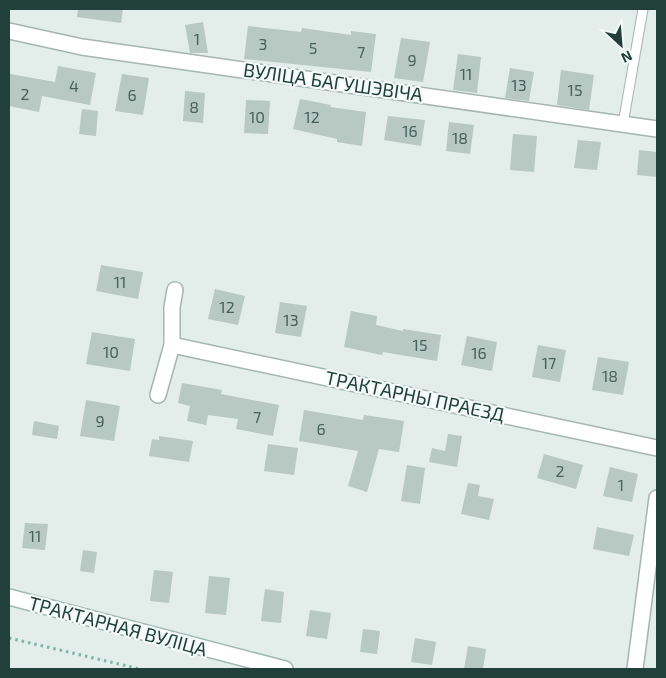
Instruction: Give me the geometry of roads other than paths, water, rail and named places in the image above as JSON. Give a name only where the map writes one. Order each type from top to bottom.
[{"type":"street","name":"ВУЛІЦА БАГУШЭВІЧА","points":[[9,31],[82,47],[657,129]]},
{"type":"street","points":[[158,395],[172,345],[172,307],[175,290]]},
{"type":"street","name":"ТРАКТАРНЫ ПРАЕЗД","points":[[172,345],[657,448]]},
{"type":"street","points":[[635,669],[657,498]]},
{"type":"street","name":"ТРАКТАРНАЯ ВУЛІЦА","points":[[9,597],[285,669]]},
{"type":"lane","points":[[623,124],[643,9]]}]
